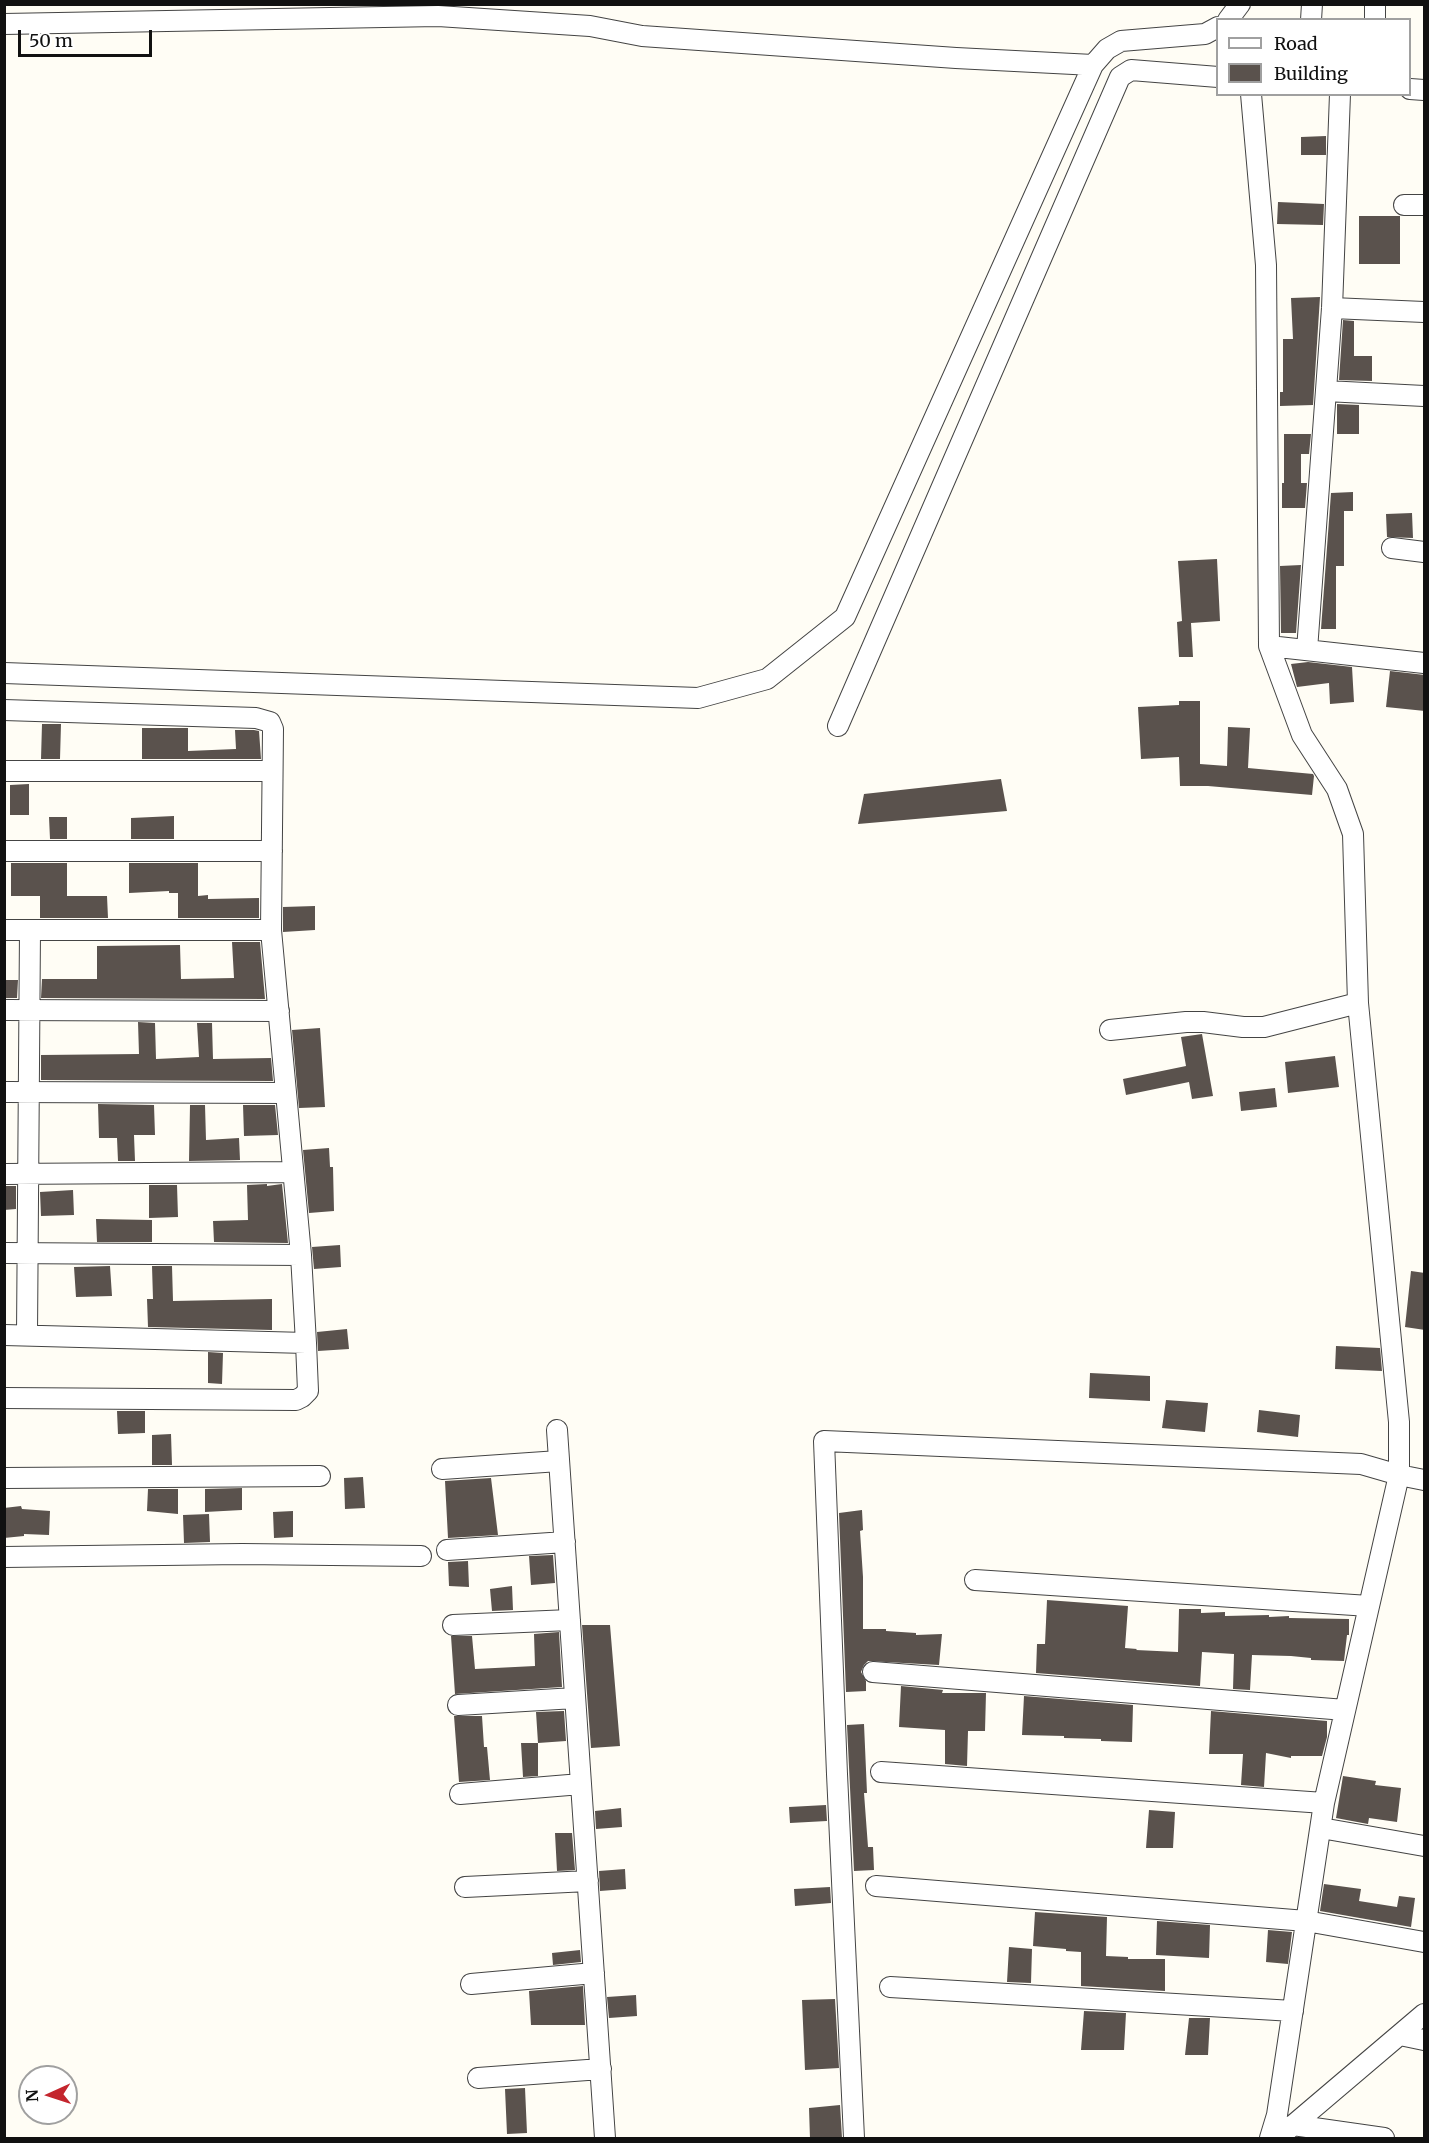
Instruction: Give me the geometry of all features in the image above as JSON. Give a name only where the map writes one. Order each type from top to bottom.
[{"type":"street","points":[[1230,18],[1240,4]]},
{"type":"street","points":[[4,24],[438,16],[590,26],[642,36],[956,58],[1093,65]]},
{"type":"street","points":[[4,673],[698,698],[767,679],[845,617],[1093,65],[1107,49],[1121,41],[1205,34],[1216,28]]},
{"type":"street","points":[[838,726],[1120,77],[1131,70],[1216,77]]},
{"type":"street","points":[[1251,96],[1266,265],[1269,646],[1302,735],[1337,789],[1353,834],[1358,1003],[1399,1422],[1399,1475],[1324,1803],[1277,2115],[1270,2139]]},
{"type":"street","points":[[1307,650],[1332,308],[1340,96]]},
{"type":"street","points":[[1404,205],[1425,205]]},
{"type":"street","points":[[1332,308],[1425,312]]},
{"type":"street","points":[[1326,391],[1425,396]]},
{"type":"street","points":[[1392,548],[1425,552]]},
{"type":"street","points":[[1269,646],[1425,663]]},
{"type":"street","points":[[4,710],[264,719],[270,722],[273,729],[271,930],[301,1255],[308,1391],[296,1400],[4,1398]]},
{"type":"street","points":[[4,771],[272,771]]},
{"type":"street","points":[[4,850],[272,850]]},
{"type":"street","points":[[4,930],[271,930]]},
{"type":"street","points":[[27,1334],[30,930]]},
{"type":"street","points":[[1110,1030],[1186,1022],[1264,1027],[1358,1003]]},
{"type":"street","points":[[4,1010],[279,1011]]},
{"type":"street","points":[[4,1092],[286,1093]]},
{"type":"street","points":[[4,1174],[294,1172]]},
{"type":"street","points":[[4,1253],[301,1255]]},
{"type":"street","points":[[4,1335],[306,1343]]},
{"type":"street","points":[[557,1431],[605,2139]]},
{"type":"street","points":[[854,2139],[837,1786],[825,1441],[1361,1464],[1425,1480]]},
{"type":"street","points":[[442,1469],[559,1461]]},
{"type":"street","points":[[4,1478],[320,1476]]},
{"type":"street","points":[[447,1550],[565,1542]]},
{"type":"street","points":[[4,1557],[242,1554],[421,1556]]},
{"type":"street","points":[[975,1580],[1369,1606]]},
{"type":"street","points":[[453,1625],[570,1620]]},
{"type":"street","points":[[873,1672],[1346,1710]]},
{"type":"street","points":[[458,1704],[575,1698]]},
{"type":"street","points":[[880,1772],[1324,1803]]},
{"type":"street","points":[[460,1794],[581,1784]]},
{"type":"street","points":[[1321,1828],[1425,1846]]},
{"type":"street","points":[[465,1887],[588,1881]]},
{"type":"street","points":[[876,1886],[1306,1921],[1425,1942]]},
{"type":"street","points":[[471,1984],[594,1973]]},
{"type":"street","points":[[890,1987],[1293,2011]]},
{"type":"street","points":[[1278,2139],[1425,2014]]},
{"type":"street","points":[[1400,2035],[1425,2040]]},
{"type":"street","points":[[478,2078],[601,2069]]},
{"type":"street","points":[[1293,2125],[1384,2139]]},
{"type":"building","points":[[1326,136],[1326,155],[1301,155],[1301,137]]},
{"type":"building","points":[[1278,202],[1324,204],[1323,225],[1277,224]]},
{"type":"building","points":[[1359,216],[1400,216],[1400,264],[1359,264]]},
{"type":"building","points":[[1320,297],[1313,405],[1280,406],[1280,392],[1283,392],[1283,339],[1293,339],[1291,298]]},
{"type":"building","points":[[1343,320],[1354,321],[1354,356],[1372,356],[1372,381],[1339,380]]},
{"type":"building","points":[[1337,404],[1359,405],[1359,434],[1337,434]]},
{"type":"building","points":[[1284,434],[1311,434],[1309,454],[1301,454],[1301,483],[1307,483],[1305,508],[1282,508]]},
{"type":"building","points":[[1353,492],[1353,511],[1344,511],[1344,566],[1336,566],[1336,629],[1321,629],[1331,493]]},
{"type":"building","points":[[1412,513],[1413,538],[1387,537],[1386,514]]},
{"type":"building","points":[[1217,559],[1220,621],[1191,623],[1193,657],[1179,657],[1177,622],[1182,621],[1178,561]]},
{"type":"building","points":[[1301,565],[1296,633],[1281,633],[1280,566]]},
{"type":"building","points":[[1308,662],[1352,667],[1354,702],[1330,704],[1329,683],[1297,687],[1291,664]]},
{"type":"building","points":[[1390,671],[1425,675],[1425,711],[1386,707]]},
{"type":"building","points":[[1179,701],[1200,701],[1200,764],[1227,766],[1228,727],[1250,728],[1248,768],[1313,774],[1312,795],[1208,786],[1180,786],[1179,757],[1141,759],[1138,707],[1179,705]]},
{"type":"building","points":[[42,724],[61,724],[60,759],[41,759]]},
{"type":"building","points":[[142,728],[188,728],[188,751],[236,749],[235,730],[259,731],[261,759],[142,759]]},
{"type":"building","points":[[1001,779],[1007,811],[858,824],[864,794]]},
{"type":"building","points":[[29,784],[29,815],[10,815],[10,785]]},
{"type":"building","points":[[174,816],[174,839],[131,839],[131,818]]},
{"type":"building","points":[[49,817],[67,817],[67,839],[50,839]]},
{"type":"building","points":[[11,863],[67,863],[67,896],[107,896],[108,918],[40,918],[40,896],[11,896]]},
{"type":"building","points":[[129,863],[198,863],[198,896],[208,895],[208,899],[259,898],[259,918],[178,918],[178,893],[169,893],[169,891],[129,893]]},
{"type":"building","points":[[315,906],[315,930],[283,932],[283,907]]},
{"type":"building","points":[[232,942],[260,942],[265,999],[41,998],[42,979],[97,979],[97,946],[180,945],[181,979],[234,978]]},
{"type":"building","points":[[4,980],[18,980],[17,998],[4,998]]},
{"type":"building","points":[[138,1022],[155,1023],[156,1059],[199,1057],[197,1023],[212,1023],[213,1059],[271,1058],[273,1081],[41,1080],[41,1055],[139,1054]]},
{"type":"building","points":[[320,1028],[325,1107],[299,1108],[292,1030]]},
{"type":"building","points":[[1202,1034],[1213,1096],[1192,1099],[1189,1082],[1126,1095],[1123,1079],[1186,1066],[1181,1037]]},
{"type":"building","points":[[1335,1056],[1339,1087],[1288,1093],[1285,1062]]},
{"type":"building","points":[[1275,1088],[1277,1107],[1241,1111],[1239,1092]]},
{"type":"building","points":[[98,1104],[154,1105],[155,1135],[134,1135],[135,1161],[118,1161],[117,1138],[99,1138]]},
{"type":"building","points":[[190,1105],[205,1105],[206,1140],[239,1138],[240,1160],[189,1161]]},
{"type":"building","points":[[243,1105],[275,1105],[278,1135],[244,1136]]},
{"type":"building","points":[[329,1148],[330,1167],[333,1167],[334,1211],[309,1213],[303,1150]]},
{"type":"building","points":[[267,1184],[267,1186],[282,1184],[288,1243],[214,1242],[213,1221],[248,1220],[247,1185]]},
{"type":"building","points":[[149,1185],[177,1185],[178,1217],[149,1218]]},
{"type":"building","points":[[4,1186],[16,1186],[16,1209],[4,1210]]},
{"type":"building","points":[[73,1190],[74,1215],[41,1216],[40,1192]]},
{"type":"building","points":[[96,1219],[152,1220],[152,1242],[97,1242]]},
{"type":"building","points":[[340,1245],[341,1267],[314,1269],[312,1247]]},
{"type":"building","points":[[110,1266],[112,1296],[76,1297],[74,1267]]},
{"type":"building","points":[[152,1266],[172,1266],[173,1301],[272,1299],[272,1330],[148,1327],[147,1299],[153,1299]]},
{"type":"building","points":[[1411,1271],[1425,1273],[1425,1330],[1405,1327]]},
{"type":"building","points":[[347,1329],[349,1349],[318,1351],[317,1332]]},
{"type":"building","points":[[1336,1346],[1380,1348],[1382,1371],[1335,1369]]},
{"type":"building","points":[[208,1352],[223,1353],[222,1384],[208,1383]]},
{"type":"building","points":[[1090,1373],[1150,1376],[1150,1401],[1089,1398]]},
{"type":"building","points":[[1166,1400],[1208,1403],[1205,1432],[1162,1428]]},
{"type":"building","points":[[1259,1410],[1300,1415],[1298,1437],[1257,1432]]},
{"type":"building","points":[[117,1411],[145,1411],[145,1433],[118,1434]]},
{"type":"building","points":[[171,1434],[172,1465],[152,1465],[152,1435]]},
{"type":"building","points":[[363,1477],[365,1508],[345,1509],[344,1478]]},
{"type":"building","points":[[491,1478],[498,1535],[448,1538],[445,1481]]},
{"type":"building","points":[[242,1488],[242,1510],[205,1512],[205,1489]]},
{"type":"building","points":[[148,1489],[178,1489],[178,1514],[147,1511]]},
{"type":"building","points":[[21,1506],[22,1509],[50,1511],[49,1535],[24,1534],[24,1536],[4,1538],[4,1508]]},
{"type":"building","points":[[862,1510],[863,1530],[860,1531],[863,1629],[886,1629],[886,1631],[916,1633],[916,1635],[942,1634],[939,1665],[868,1661],[861,1672],[866,1681],[866,1691],[846,1692],[839,1513]]},
{"type":"building","points":[[293,1511],[293,1537],[274,1538],[273,1512]]},
{"type":"building","points":[[209,1514],[210,1542],[184,1543],[183,1515]]},
{"type":"building","points":[[553,1555],[555,1583],[531,1585],[529,1556]]},
{"type":"building","points":[[468,1561],[469,1587],[449,1586],[448,1562]]},
{"type":"building","points":[[512,1586],[513,1610],[492,1611],[490,1589]]},
{"type":"building","points":[[1047,1600],[1128,1606],[1125,1648],[1136,1650],[1178,1652],[1179,1609],[1201,1609],[1201,1613],[1225,1612],[1225,1616],[1269,1615],[1269,1617],[1289,1616],[1289,1618],[1349,1619],[1349,1635],[1347,1635],[1344,1661],[1252,1655],[1250,1690],[1233,1689],[1234,1654],[1202,1652],[1200,1686],[1036,1673],[1037,1644],[1045,1644]]},
{"type":"building","points":[[582,1625],[610,1625],[620,1746],[591,1748]]},
{"type":"building","points":[[559,1632],[562,1687],[455,1694],[451,1636],[472,1636],[475,1669],[535,1666],[534,1634]]},
{"type":"building","points":[[901,1686],[943,1690],[942,1693],[986,1693],[985,1731],[968,1731],[967,1766],[945,1764],[945,1730],[899,1727]]},
{"type":"building","points":[[1024,1696],[1133,1705],[1132,1742],[1022,1735]]},
{"type":"building","points":[[564,1711],[566,1741],[538,1743],[536,1712]]},
{"type":"building","points":[[1211,1711],[1327,1721],[1327,1737],[1322,1756],[1291,1756],[1291,1758],[1266,1753],[1264,1787],[1241,1785],[1243,1754],[1209,1754]]},
{"type":"building","points":[[454,1716],[482,1716],[484,1747],[487,1747],[490,1780],[459,1782]]},
{"type":"building","points":[[864,1724],[867,1793],[864,1793],[868,1847],[873,1847],[874,1870],[854,1871],[847,1725]]},
{"type":"building","points":[[521,1743],[538,1743],[538,1776],[523,1777]]},
{"type":"building","points":[[1343,1776],[1376,1781],[1375,1785],[1401,1788],[1397,1822],[1369,1818],[1368,1824],[1336,1818]]},
{"type":"building","points":[[826,1805],[827,1821],[790,1823],[789,1807]]},
{"type":"building","points":[[621,1808],[622,1827],[596,1829],[595,1811]]},
{"type":"building","points":[[1149,1810],[1175,1812],[1173,1848],[1146,1848]]},
{"type":"building","points":[[555,1833],[572,1833],[575,1870],[557,1871]]},
{"type":"building","points":[[625,1869],[626,1889],[600,1891],[599,1871]]},
{"type":"building","points":[[1324,1884],[1361,1889],[1359,1901],[1397,1907],[1399,1896],[1415,1898],[1411,1927],[1320,1911]]},
{"type":"building","points":[[830,1887],[831,1903],[795,1906],[794,1889]]},
{"type":"building","points":[[1035,1912],[1107,1917],[1106,1956],[1128,1957],[1128,1959],[1165,1959],[1165,1991],[1081,1986],[1081,1952],[1033,1946]]},
{"type":"building","points":[[1157,1921],[1210,1925],[1209,1958],[1156,1955]]},
{"type":"building","points":[[1268,1930],[1292,1932],[1288,1964],[1266,1962]]},
{"type":"building","points":[[1009,1947],[1032,1949],[1031,1983],[1007,1982]]},
{"type":"building","points":[[580,1950],[581,1962],[553,1965],[552,1953]]},
{"type":"building","points":[[583,1986],[585,2025],[531,2025],[529,1991]]},
{"type":"building","points":[[636,1995],[637,2016],[609,2018],[607,1997]]},
{"type":"building","points":[[835,1999],[839,2068],[805,2070],[802,2000]]},
{"type":"building","points":[[1084,2011],[1126,2013],[1124,2050],[1081,2050]]},
{"type":"building","points":[[1189,2018],[1210,2018],[1208,2055],[1185,2055]]},
{"type":"building","points":[[525,2088],[527,2133],[507,2134],[505,2089]]},
{"type":"building","points":[[840,2105],[842,2138],[810,2139],[809,2108]]}]
